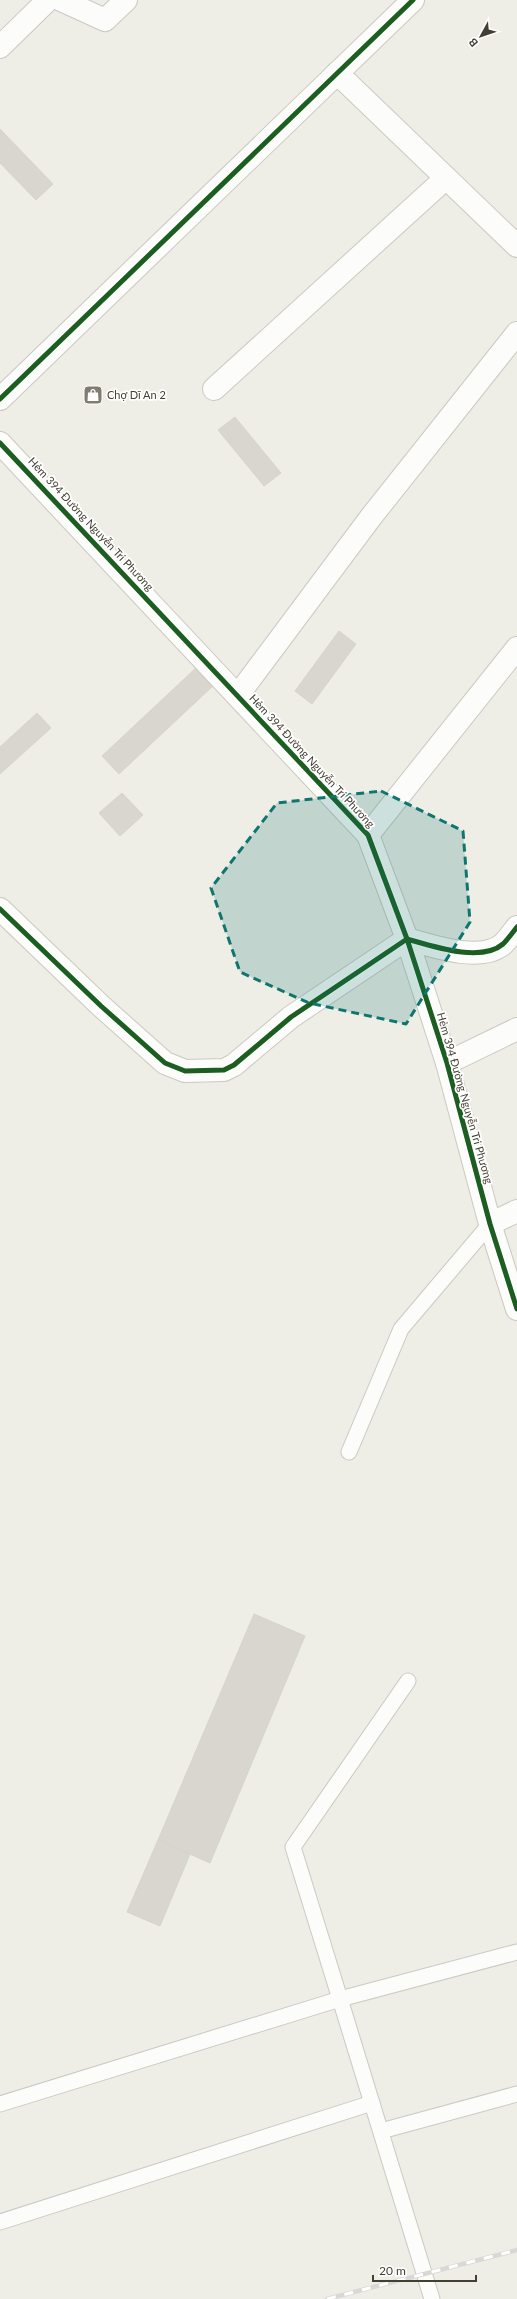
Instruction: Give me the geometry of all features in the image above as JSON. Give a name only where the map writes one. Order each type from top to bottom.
[{"type":"street","points":[[0,47],[48,0]]},
{"type":"street","points":[[61,0],[105,20],[126,0]]},
{"type":"street","points":[[0,398],[413,0]]},
{"type":"street","points":[[337,73],[517,246]]},
{"type":"street","points":[[214,389],[446,178]]},
{"type":"street","points":[[238,695],[371,517],[517,333]]},
{"type":"street","name":"Hẻm 394 Đường Nguyễn Tri Phương","points":[[0,443],[238,695],[368,836],[407,939],[447,1063],[490,1224],[517,1309]]},
{"type":"street","points":[[368,836],[517,648]]},
{"type":"street","points":[[0,909],[165,1064],[185,1071],[224,1070],[234,1065],[291,1017],[407,939],[454,952],[478,953],[502,945],[517,927]]},
{"type":"street","points":[[447,1063],[517,1029]]},
{"type":"street","points":[[490,1224],[517,1211]]},
{"type":"lane","points":[[349,1452],[401,1329],[490,1224]]},
{"type":"lane","points":[[408,1681],[293,1847],[432,2299]]},
{"type":"lane","points":[[0,2104],[340,1999],[517,1952]]},
{"type":"lane","points":[[381,2131],[517,2094]]},
{"type":"lane","points":[[0,2222],[372,2103]]},
{"type":"highlighted area","points":[[381,791],[463,831],[470,922],[406,1024],[309,1003],[240,972],[211,888],[277,803]]},
{"type":"building","points":[[0,129],[53,184],[36,200],[0,163]]},
{"type":"building","points":[[235,417],[281,473],[264,486],[218,430]]},
{"type":"building","points":[[339,631],[356,644],[312,704],[295,691]]},
{"type":"building","points":[[198,666],[215,684],[119,774],[102,756]]},
{"type":"building","points":[[37,713],[51,728],[0,774],[0,747]]},
{"type":"building","points":[[122,793],[143,815],[120,836],[99,813]]},
{"type":"building","points":[[254,1614],[305,1636],[210,1863],[158,1840]]},
{"type":"building","points":[[158,1840],[190,1854],[160,1926],[127,1912]]},
{"type":"railway","points":[[327,2299],[517,2250]]},
{"type":"cycle path","points":[[0,399],[413,0]]},
{"type":"cycle path","points":[[0,443],[368,835],[407,939],[447,1063],[490,1224],[517,1309]]},
{"type":"cycle path","points":[[0,909],[101,1006],[165,1063],[185,1071],[224,1070],[234,1065],[291,1017],[407,939],[443,949],[470,953],[482,952],[494,950],[503,944],[517,927]]},
{"type":"place","name":"Chợ Dĩ An 2","points":[[93,395]]}]
